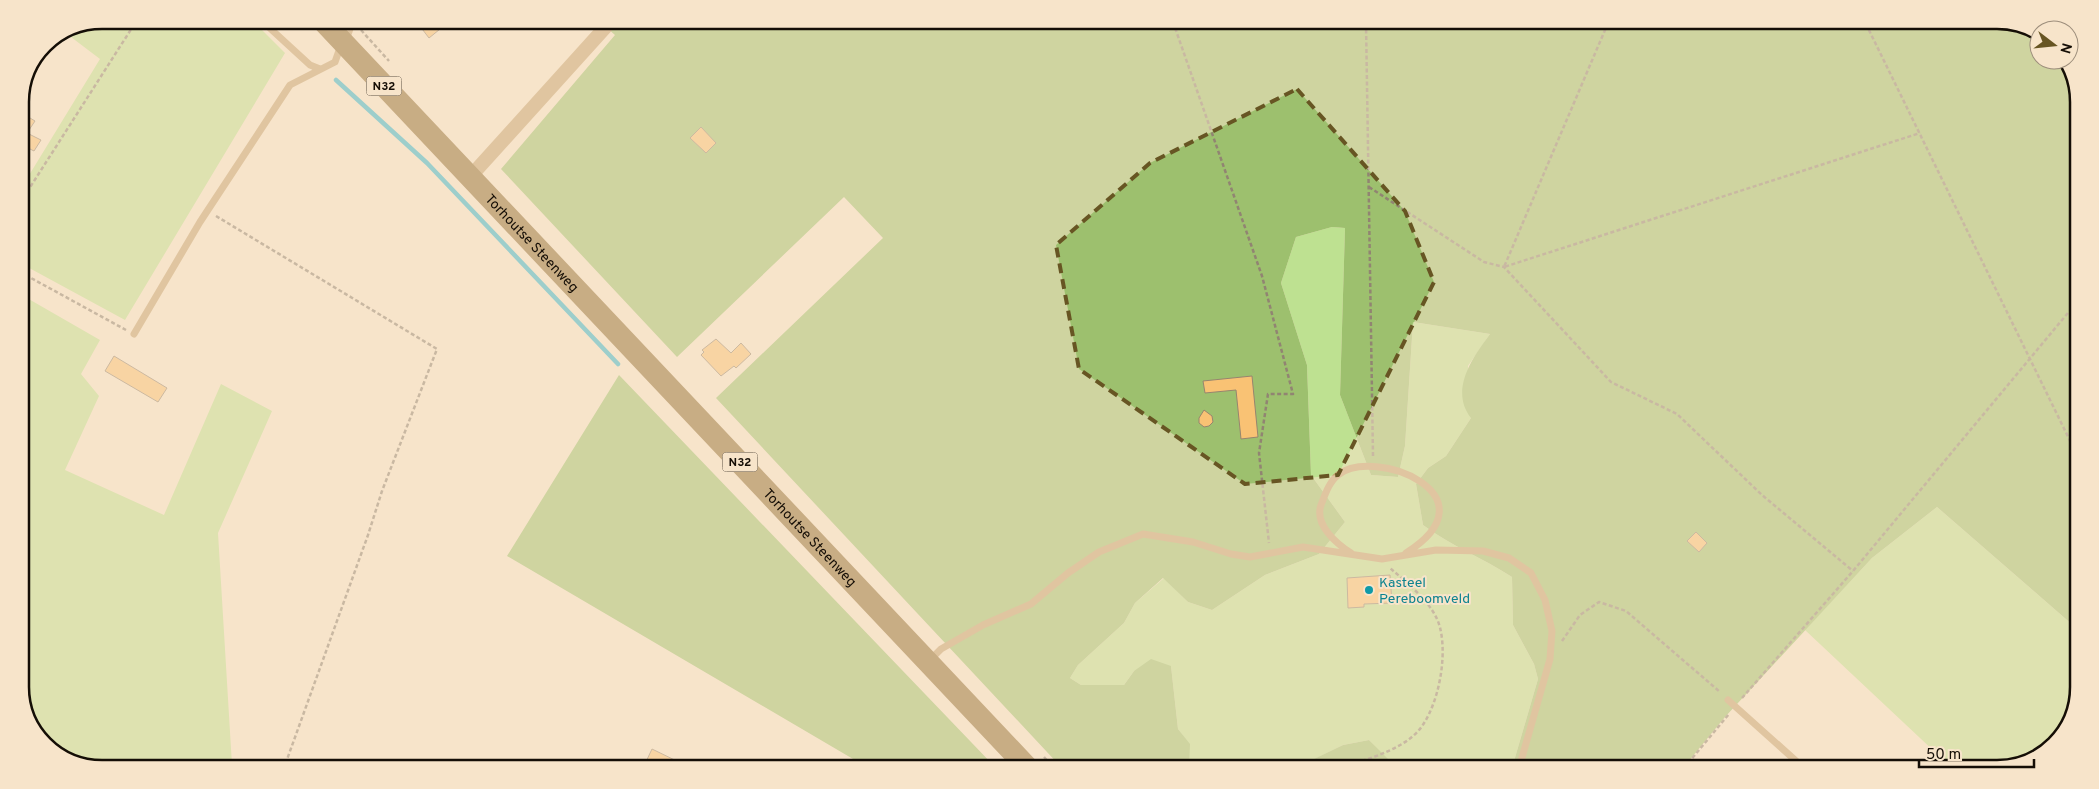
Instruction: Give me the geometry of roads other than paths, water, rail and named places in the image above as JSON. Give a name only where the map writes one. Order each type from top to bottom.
[{"type":"main road","name":"Torhoutse Steenweg","points":[[349,29],[470,176],[1021,760]]},
{"type":"street","points":[[470,176],[605,29]]},
{"type":"lane","points":[[271,29],[310,65],[320,69]]},
{"type":"lane","points":[[134,334],[208,211],[290,85],[335,62],[349,29]]},
{"type":"lane","points":[[1356,556],[1336,544],[1323,526],[1320,509],[1327,490],[1337,475],[1354,467],[1373,466],[1410,475],[1424,482],[1435,494],[1439,505],[1438,520],[1431,534],[1404,554]]},
{"type":"lane","points":[[929,661],[941,649],[983,625],[1031,604],[1068,573],[1100,552],[1143,534],[1193,542],[1231,554],[1250,557],[1303,547],[1382,559],[1436,550],[1483,551],[1509,558],[1531,574],[1545,600],[1552,631],[1550,659],[1521,760]]},
{"type":"lane","points":[[1728,700],[1797,760]]},
{"type":"waterway","points":[[336,80],[427,163],[618,364]]},
{"type":"place","name":"Kasteel Pereboomveld","points":[[1369,590]]}]
